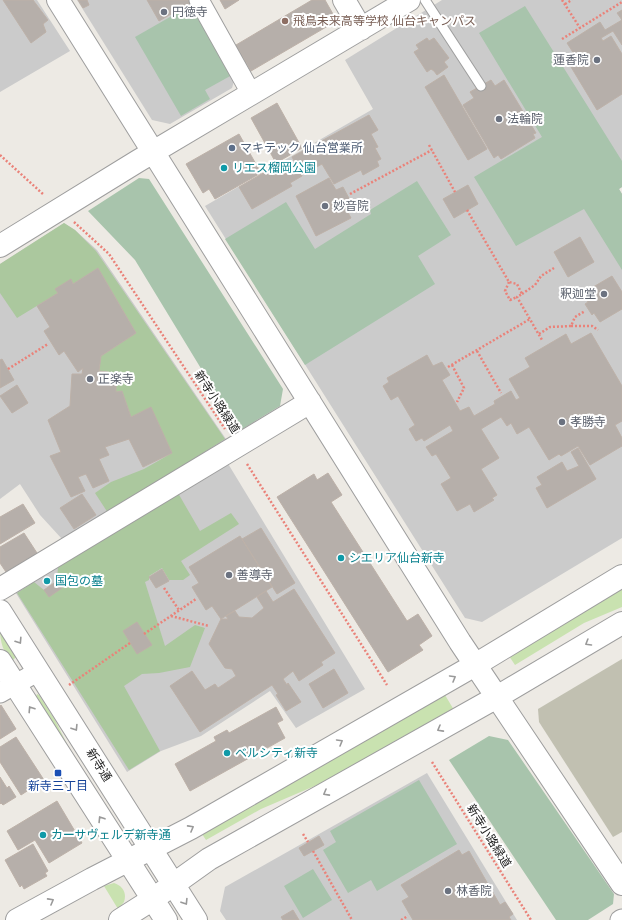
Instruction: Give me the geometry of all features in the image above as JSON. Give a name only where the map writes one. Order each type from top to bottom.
[{"type":"street","points":[[58,0],[475,665],[622,884]]},
{"type":"street","points":[[199,0],[252,93]]},
{"type":"street","points":[[344,0],[361,29]]},
{"type":"street","points":[[0,246],[153,152],[409,0]]},
{"type":"street","points":[[0,589],[310,402]]},
{"type":"street","points":[[17,920],[191,828],[475,665],[622,576]]},
{"type":"street","name":"新寺通","points":[[0,611],[196,920]]},
{"type":"street","points":[[120,920],[209,859],[497,697],[622,623]]},
{"type":"street","points":[[0,661],[8,689],[128,861],[166,920]]},
{"type":"street","points":[[8,689],[39,671]]},
{"type":"lane","points":[[425,0],[481,86]]},
{"type":"path","points":[[562,0],[580,28]]},
{"type":"path","points":[[564,4],[572,0]]},
{"type":"path","points":[[562,39],[622,2]]},
{"type":"path","points":[[428,145],[455,192]]},
{"type":"path","points":[[350,194],[432,150]]},
{"type":"path","name":"新寺小路緑道","points":[[0,155],[109,254],[236,446],[388,685]]},
{"type":"path","points":[[467,210],[509,282],[517,284],[522,294]]},
{"type":"path","points":[[509,282],[505,291],[510,300],[535,285],[541,276],[554,268]]},
{"type":"path","points":[[516,297],[542,340]]},
{"type":"path","points":[[571,326],[575,317],[585,311]]},
{"type":"path","points":[[448,367],[530,319]]},
{"type":"path","points":[[539,334],[550,327],[592,326],[598,330]]},
{"type":"path","points":[[8,369],[48,344]]},
{"type":"path","points":[[477,351],[501,393]]},
{"type":"path","points":[[452,365],[464,388],[457,402]]},
{"type":"path","points":[[164,588],[179,610]]},
{"type":"path","points":[[144,634],[196,599]]},
{"type":"path","points":[[171,616],[209,626]]},
{"type":"path","points":[[68,685],[130,643]]},
{"type":"path","name":"新寺小路緑道","points":[[432,762],[531,920]]},
{"type":"path","points":[[303,834],[308,842]]},
{"type":"path","points":[[313,851],[352,920]]},
{"type":"path","points":[[401,920],[408,916]]},
{"type":"shaded area","points":[[0,0],[37,0],[70,51],[0,92]]},
{"type":"shaded area","points":[[77,0],[190,0],[235,78],[232,88],[170,124],[152,120]]},
{"type":"shaded area","points":[[442,0],[622,0],[622,187],[619,189],[622,194],[622,538],[482,622],[465,618],[205,206],[373,109],[345,60]]},
{"type":"shaded area","points":[[64,223],[75,230],[97,250],[226,439],[62,539],[40,515],[20,484],[0,499],[0,264]]},
{"type":"shaded area","points":[[227,462],[365,689],[296,728],[270,691],[201,736],[161,751],[127,772],[14,590]]},
{"type":"shaded area","points":[[622,659],[622,832],[613,837],[539,722],[538,709]]},
{"type":"shaded area","points":[[427,773],[517,920],[226,920],[220,911],[225,887]]},
{"type":"green space","points":[[191,5],[232,75],[205,90],[210,99],[181,116],[135,37]]},
{"type":"green space","points":[[525,6],[622,161],[622,187],[619,189],[622,194],[622,270],[584,209],[516,246],[474,177],[542,137],[479,33]]},
{"type":"green space","points":[[139,178],[149,179],[283,389],[280,406],[239,431],[135,260],[88,211]]},
{"type":"green space","points":[[417,181],[451,235],[418,256],[435,284],[305,365],[225,239],[286,202],[315,249],[371,214],[370,210]]},
{"type":"green space","points":[[64,223],[75,230],[96,251],[225,439],[108,513],[95,493],[111,482],[144,469],[172,453],[151,408],[131,417],[122,391],[116,392],[115,385],[108,384],[108,372],[99,371],[101,356],[136,333],[98,268],[73,284],[71,280],[58,293],[17,318],[0,293],[0,264]]},
{"type":"green space","points":[[178,493],[200,531],[231,513],[239,524],[181,561],[190,575],[183,580],[169,580],[162,568],[149,576],[149,580],[145,582],[165,646],[195,625],[205,628],[190,667],[159,673],[142,674],[124,686],[160,751],[129,770],[17,593],[34,582],[44,590],[57,581],[58,566]]},
{"type":"green space","points":[[622,589],[622,607],[584,623],[515,665],[509,656]]},
{"type":"green space","points":[[0,630],[16,655],[13,660],[4,651],[1,643]]},
{"type":"green space","points":[[37,694],[55,720],[68,746],[108,810],[36,697]]},
{"type":"green space","points":[[445,695],[454,710],[331,779],[261,809],[206,840],[202,834]]},
{"type":"green space","points":[[489,736],[508,740],[614,894],[613,904],[588,920],[556,920],[449,760]]},
{"type":"green space","points":[[419,780],[457,844],[377,891],[371,880],[348,893],[323,850],[336,842],[330,831]]},
{"type":"green space","points":[[313,869],[332,900],[303,918],[284,886]]},
{"type":"green space","points":[[114,883],[122,888],[125,893],[124,902],[118,909],[104,886]]},
{"type":"building","points":[[3,0],[33,0],[48,20],[43,24],[46,32],[31,43]]},
{"type":"building","points":[[78,0],[87,0],[89,5],[83,8]]},
{"type":"building","name":"円徳寺","points":[[147,0],[189,0],[190,3],[159,21]]},
{"type":"building","points":[[220,0],[239,0],[225,9]]},
{"type":"building","points":[[312,0],[325,0],[333,14],[333,23],[251,71],[236,45]]},
{"type":"building","points":[[622,10],[622,20],[617,13]]},
{"type":"building","name":"蓮香院","points":[[622,20],[622,45],[613,31],[601,38],[603,41],[611,36],[622,54],[622,94],[597,110],[568,62],[576,57],[567,43],[600,22],[605,30]]},
{"type":"building","points":[[427,38],[429,41],[434,38],[449,58],[444,62],[448,67],[437,75],[431,69],[427,72],[414,52],[419,49],[416,45]]},
{"type":"building","points":[[444,75],[487,149],[468,160],[425,87]]},
{"type":"building","name":"法輪院","points":[[491,80],[495,86],[504,80],[536,133],[533,134],[535,138],[501,159],[498,155],[494,158],[463,105],[474,98],[470,92]]},
{"type":"building","points":[[277,103],[302,148],[276,163],[251,118]]},
{"type":"building","points":[[369,115],[378,130],[371,134],[378,147],[375,148],[381,159],[377,161],[379,166],[363,175],[361,170],[334,184],[322,164],[302,175],[292,157]]},
{"type":"building","name":"リエス榴岡公園","points":[[239,134],[261,173],[215,199],[209,189],[203,193],[186,164]]},
{"type":"building","points":[[286,162],[288,166],[295,162],[302,176],[290,183],[292,186],[252,209],[239,187],[279,164],[279,166]]},
{"type":"building","name":"妙音院","points":[[329,178],[336,190],[343,187],[352,204],[345,207],[351,218],[316,236],[296,196]]},
{"type":"building","points":[[468,185],[478,204],[454,218],[443,199]]},
{"type":"building","points":[[580,237],[594,262],[568,277],[554,252]]},
{"type":"building","name":"正楽寺","points":[[98,268],[136,333],[101,356],[99,371],[108,372],[108,384],[116,385],[116,392],[122,391],[131,417],[151,407],[172,453],[143,467],[129,439],[105,447],[109,455],[99,459],[109,481],[93,488],[86,474],[78,477],[85,491],[71,497],[50,456],[61,452],[48,420],[70,406],[72,374],[82,374],[83,368],[78,372],[64,351],[59,355],[44,331],[50,327],[37,306],[58,293],[55,289],[71,279],[73,284]]},
{"type":"building","points":[[612,276],[622,292],[622,309],[600,322],[594,313],[592,315],[585,304],[588,302],[583,293]]},
{"type":"building","name":"孝勝寺","points":[[591,333],[622,386],[622,421],[615,425],[622,438],[622,446],[590,465],[578,446],[561,456],[559,454],[549,460],[529,427],[517,434],[511,423],[507,426],[501,417],[481,429],[499,458],[481,469],[497,495],[492,498],[494,500],[474,512],[470,504],[457,511],[441,484],[451,478],[436,454],[432,456],[426,447],[453,431],[450,425],[424,441],[422,438],[416,441],[409,429],[415,425],[398,396],[391,400],[383,386],[389,382],[387,378],[427,355],[433,366],[442,362],[450,375],[442,380],[460,411],[469,407],[474,416],[495,404],[494,401],[511,391],[516,400],[520,398],[509,379],[530,367],[525,358],[566,334],[571,344]]},
{"type":"building","points":[[2,359],[14,380],[0,388],[0,360]]},
{"type":"building","points":[[17,385],[28,403],[12,413],[0,396]]},
{"type":"building","points":[[578,448],[596,479],[547,508],[536,488],[542,485],[537,477],[562,462],[567,471],[579,466],[571,452]]},
{"type":"building","name":"シエリア仙台新寺","points":[[328,473],[342,495],[331,502],[407,621],[418,614],[432,636],[419,645],[423,650],[388,672],[277,497],[314,474],[317,480]]},
{"type":"building","points":[[82,494],[96,515],[74,529],[60,508]]},
{"type":"building","points":[[23,504],[35,523],[0,544],[0,517]]},
{"type":"building","points":[[261,528],[295,583],[277,594],[242,539]]},
{"type":"building","points":[[24,533],[37,553],[6,572],[0,563],[0,547]]},
{"type":"building","name":"善導寺","points":[[240,536],[272,587],[221,619],[212,606],[206,610],[192,587],[199,583],[189,567]]},
{"type":"building","points":[[162,569],[169,581],[156,588],[149,577]]},
{"type":"building","points":[[57,581],[62,588],[49,597],[44,590]]},
{"type":"building","points":[[294,589],[335,653],[321,662],[323,665],[299,681],[293,671],[283,679],[287,685],[288,683],[301,702],[286,711],[276,695],[278,694],[272,685],[200,732],[170,686],[192,671],[205,690],[215,684],[218,688],[236,676],[232,669],[225,668],[209,644],[221,619],[228,619],[226,616],[235,611],[239,617],[252,618],[264,608],[257,597],[266,591],[273,602]]},
{"type":"building","points":[[137,622],[152,645],[137,654],[123,631]]},
{"type":"building","points":[[334,669],[348,693],[323,708],[309,684]]},
{"type":"building","points":[[1,705],[16,729],[0,739],[0,706]]},
{"type":"building","name":"ベルシティ新寺","points":[[276,707],[283,720],[277,723],[285,738],[190,791],[175,764],[216,741],[214,737],[227,730],[229,733]]},
{"type":"building","points":[[16,737],[44,780],[21,795],[0,762],[0,747]]},
{"type":"building","points":[[0,777],[7,788],[9,786],[16,797],[3,805],[1,803],[0,804]]},
{"type":"building","name":"カーサヴェルデ新寺通","points":[[57,801],[82,843],[49,863],[35,840],[18,850],[7,831]]},
{"type":"building","points":[[319,836],[324,845],[304,856],[299,848]]},
{"type":"building","points":[[33,844],[48,871],[45,873],[47,876],[24,889],[22,885],[20,887],[5,860]]},
{"type":"building","name":"林香院","points":[[459,850],[462,855],[469,851],[500,905],[505,902],[513,914],[509,917],[511,920],[413,920],[402,901],[409,897],[401,885]]},
{"type":"building","points":[[293,910],[299,920],[283,920],[281,917]]},
{"type":"place","name":"円徳寺","points":[[164,12]]},
{"type":"place","name":"飛鳥未来高等学校 仙台キャンパス","points":[[285,21]]},
{"type":"place","name":"蓮香院","points":[[597,60]]},
{"type":"place","name":"法輪院","points":[[499,119]]},
{"type":"place","name":"マキテック 仙台営業所","points":[[232,148]]},
{"type":"place","name":"リエス榴岡公園","points":[[224,168]]},
{"type":"place","name":"妙音院","points":[[325,206]]},
{"type":"place","name":"釈迦堂","points":[[604,294]]},
{"type":"place","name":"正楽寺","points":[[90,379]]},
{"type":"place","name":"孝勝寺","points":[[562,422]]},
{"type":"place","name":"シエリア仙台新寺","points":[[341,558]]},
{"type":"place","name":"善導寺","points":[[229,575]]},
{"type":"place","name":"国包の墓","points":[[47,581]]},
{"type":"place","name":"ベルシティ新寺","points":[[227,753]]},
{"type":"place","name":"新寺三丁目","points":[[58,773]]},
{"type":"place","name":"カーサヴェルデ新寺通","points":[[43,835]]},
{"type":"place","name":"林香院","points":[[448,891]]}]
